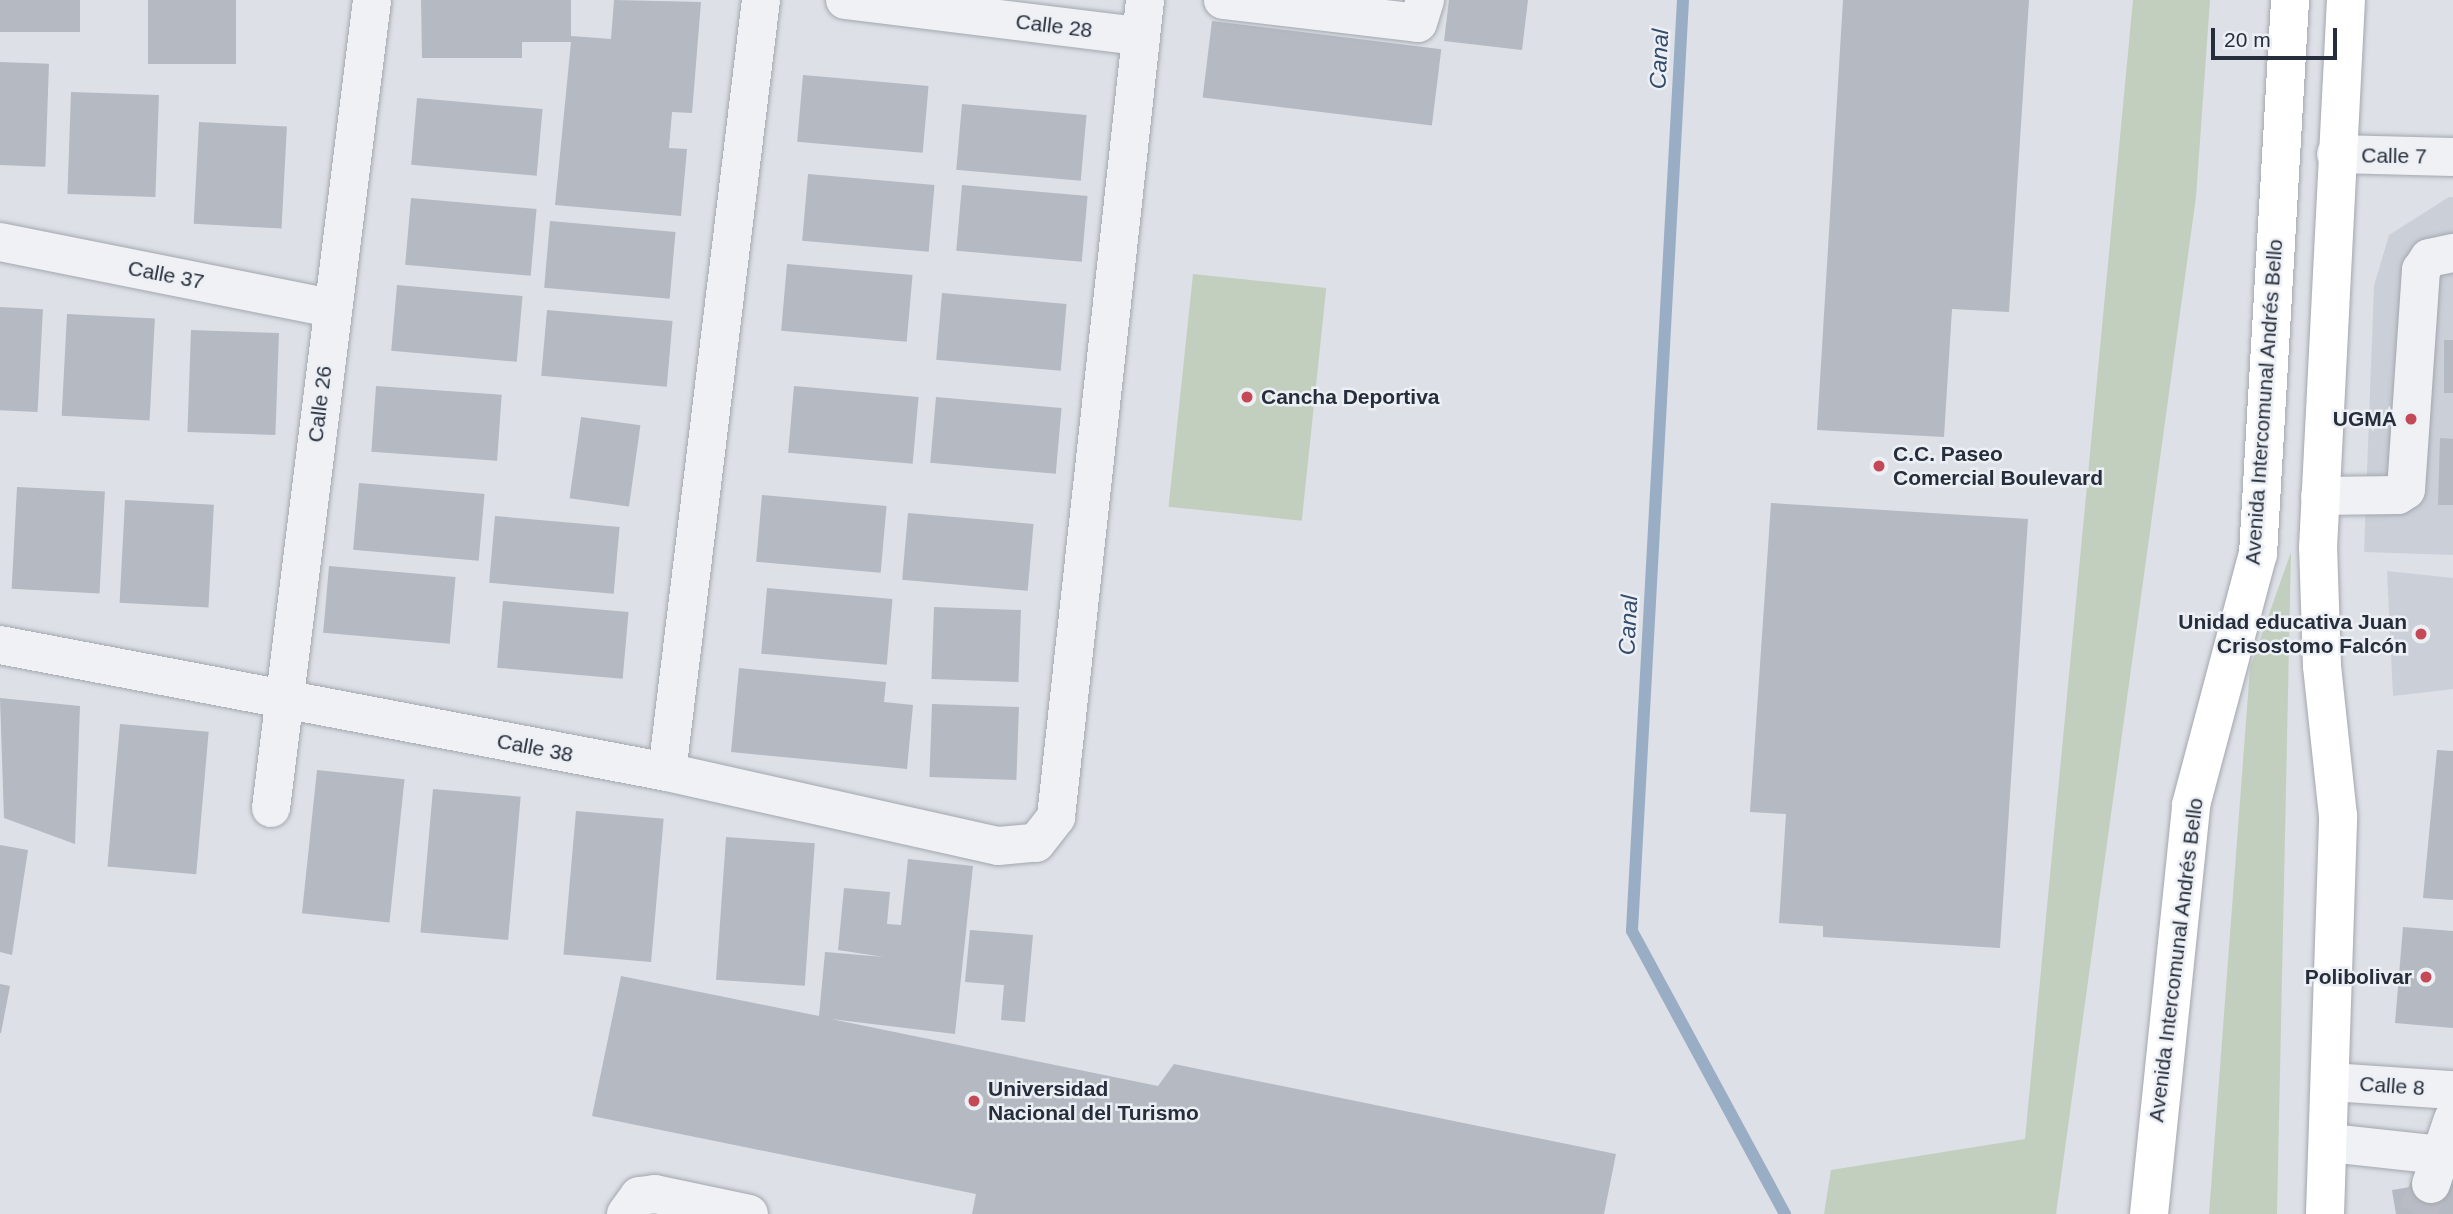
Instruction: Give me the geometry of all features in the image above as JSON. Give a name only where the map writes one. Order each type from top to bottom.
[{"type":"main road","name":"Avenida Intercomunal Andrés Bello","points":[[2149,1214],[2152,1158],[2192,805],[2258,554],[2290,0]]},
{"type":"main road","points":[[2325,1214],[2330,1143],[2338,816],[2322,666],[2320,496],[2346,0]]},
{"type":"main road","points":[[2123,1214],[2152,1158]]},
{"type":"street","name":"Calle 26","points":[[271,808],[331,308],[372,0]]},
{"type":"street","points":[[667,772],[761,0]]},
{"type":"street","name":"Calle 28","points":[[845,0],[1142,18]]},
{"type":"street","points":[[1223,0],[1418,23],[1425,0]]},
{"type":"street","name":"Calle 38","points":[[0,645],[667,772],[998,846],[1036,843],[1056,817],[1142,18]]},
{"type":"street","name":"Calle 7","points":[[2336,154],[2453,157]]},
{"type":"street","name":"Calle 37","points":[[0,242],[331,308]]},
{"type":"street","points":[[2320,496],[2398,495],[2406,491],[2421,270],[2429,258],[2453,253]]},
{"type":"street","name":"Calle 8","points":[[2331,1082],[2453,1090]]},
{"type":"street","points":[[2330,1143],[2435,1169],[2453,1119]]},
{"type":"street","points":[[626,1214],[639,1196],[655,1194],[749,1214]]},
{"type":"shaded area","name":"UGMA","points":[[2453,197],[2453,555],[2364,552],[2374,286],[2389,235]]},
{"type":"shaded area","name":"Unidad educativa Juan Crisostomo Falcón","points":[[2387,571],[2453,578],[2453,689],[2393,696]]},
{"type":"green space","points":[[2133,0],[2210,0],[2196,197],[2056,1214],[1824,1214],[1831,1170],[2025,1139]]},
{"type":"green space","name":"Cancha Deportiva","points":[[1193,274],[1326,288],[1302,521],[1169,507]]},
{"type":"green space","points":[[2291,552],[2277,1214],[2209,1214],[2250,668]]},
{"type":"building","points":[[0,0],[80,0],[80,32],[0,32]]},
{"type":"building","points":[[148,0],[236,0],[236,64],[148,64]]},
{"type":"building","points":[[421,0],[571,0],[571,36],[611,39],[614,0],[701,2],[692,113],[672,112],[669,148],[687,149],[681,216],[555,205],[571,42],[522,42],[522,58],[422,58]]},
{"type":"building","points":[[1449,0],[1528,0],[1522,50],[1444,41]]},
{"type":"building","points":[[1843,0],[2029,0],[2009,312],[1952,309],[1944,437],[1817,430]]},
{"type":"building","points":[[1212,21],[1441,49],[1432,126],[1203,97]]},
{"type":"building","points":[[0,62],[49,64],[45,167],[0,165]]},
{"type":"building","points":[[803,75],[929,86],[923,153],[797,142]]},
{"type":"building","points":[[71,92],[159,95],[155,197],[67,194]]},
{"type":"building","points":[[417,98],[543,109],[537,176],[411,165]]},
{"type":"building","points":[[962,104],[1087,115],[1081,181],[956,170]]},
{"type":"building","points":[[199,122],[287,127],[282,228],[194,224]]},
{"type":"building","points":[[808,174],[935,185],[929,252],[802,241]]},
{"type":"building","points":[[962,185],[1088,196],[1082,262],[956,251]]},
{"type":"building","points":[[411,198],[537,209],[531,276],[405,265]]},
{"type":"building","points":[[550,221],[676,232],[670,299],[544,288]]},
{"type":"building","points":[[787,264],[913,275],[907,342],[781,331]]},
{"type":"building","points":[[397,285],[523,296],[517,362],[391,351]]},
{"type":"building","points":[[942,293],[1067,304],[1061,371],[936,360]]},
{"type":"building","points":[[0,307],[43,309],[38,412],[0,410]]},
{"type":"building","points":[[547,310],[673,321],[667,387],[541,376]]},
{"type":"building","points":[[67,314],[155,319],[150,420],[62,416]]},
{"type":"building","points":[[191,330],[279,333],[275,435],[187,432]]},
{"type":"building","points":[[2444,340],[2453,340],[2453,393],[2444,393]]},
{"type":"building","points":[[376,386],[502,395],[497,461],[371,452]]},
{"type":"building","points":[[794,386],[919,397],[913,464],[788,453]]},
{"type":"building","points":[[936,397],[1062,408],[1056,474],[930,463]]},
{"type":"building","points":[[581,417],[640,425],[629,507],[570,498]]},
{"type":"building","points":[[2440,438],[2453,439],[2453,505],[2438,505]]},
{"type":"building","points":[[359,483],[485,494],[479,561],[353,550]]},
{"type":"building","points":[[17,487],[105,492],[100,593],[12,589]]},
{"type":"building","points":[[762,495],[887,506],[881,573],[756,562]]},
{"type":"building","points":[[125,500],[214,505],[208,608],[120,603]]},
{"type":"building","points":[[1771,503],[2028,519],[2000,948],[1823,937],[1823,926],[1779,923],[1786,814],[1750,812]]},
{"type":"building","points":[[908,513],[1034,524],[1028,591],[902,580]]},
{"type":"building","points":[[495,516],[620,527],[614,594],[489,583]]},
{"type":"building","points":[[329,566],[456,577],[450,644],[323,633]]},
{"type":"building","points":[[767,588],[893,599],[887,665],[761,654]]},
{"type":"building","points":[[503,601],[629,612],[623,679],[497,668]]},
{"type":"building","points":[[934,607],[1021,610],[1018,682],[931,679]]},
{"type":"building","points":[[739,668],[886,682],[884,702],[913,705],[907,769],[731,752]]},
{"type":"building","points":[[0,698],[80,706],[75,844],[4,818]]},
{"type":"building","points":[[932,704],[1019,707],[1016,780],[929,777]]},
{"type":"building","points":[[120,724],[209,732],[196,874],[108,866]]},
{"type":"building","points":[[2437,750],[2453,751],[2453,900],[2423,898]]},
{"type":"building","points":[[317,770],[405,779],[389,922],[302,913]]},
{"type":"building","points":[[433,789],[521,797],[508,940],[420,932]]},
{"type":"building","points":[[576,811],[664,819],[651,962],[563,954]]},
{"type":"building","points":[[726,837],[815,843],[805,986],[716,980]]},
{"type":"building","points":[[0,845],[28,850],[12,955],[0,952]]},
{"type":"building","name":"Universidad Nacional del Turismo","points":[[908,859],[973,866],[955,1034],[831,1019],[1158,1086],[1174,1064],[1616,1154],[1604,1214],[972,1214],[976,1194],[592,1116],[621,976],[819,1016],[825,952],[884,957],[838,950],[844,888],[890,892],[887,924],[901,925]]},
{"type":"building","name":"Polibolivar","points":[[2403,927],[2453,931],[2453,1028],[2395,1023]]},
{"type":"building","points":[[970,930],[1033,935],[1025,1022],[1001,1020],[1004,985],[965,982]]},
{"type":"building","points":[[0,984],[10,986],[1,1033],[0,1033]]},
{"type":"building","points":[[2453,1180],[2453,1214],[2396,1214],[2392,1190]]},
{"type":"waterway","name":"Canal","points":[[1683,0],[1632,931],[1785,1214]]},
{"type":"tunnel","points":[[2417,1214],[2431,1184]]},
{"type":"place","name":"Cancha Deportiva","points":[[1247,397]]},
{"type":"place","name":"UGMA","points":[[2411,419]]},
{"type":"place","name":"C.C. Paseo Comercial Boulevard","points":[[1879,466]]},
{"type":"place","name":"Unidad educativa Juan Crisostomo Falcón","points":[[2421,634]]},
{"type":"place","name":"Polibolivar","points":[[2426,977]]},
{"type":"place","name":"Universidad Nacional del Turismo","points":[[974,1101]]}]
